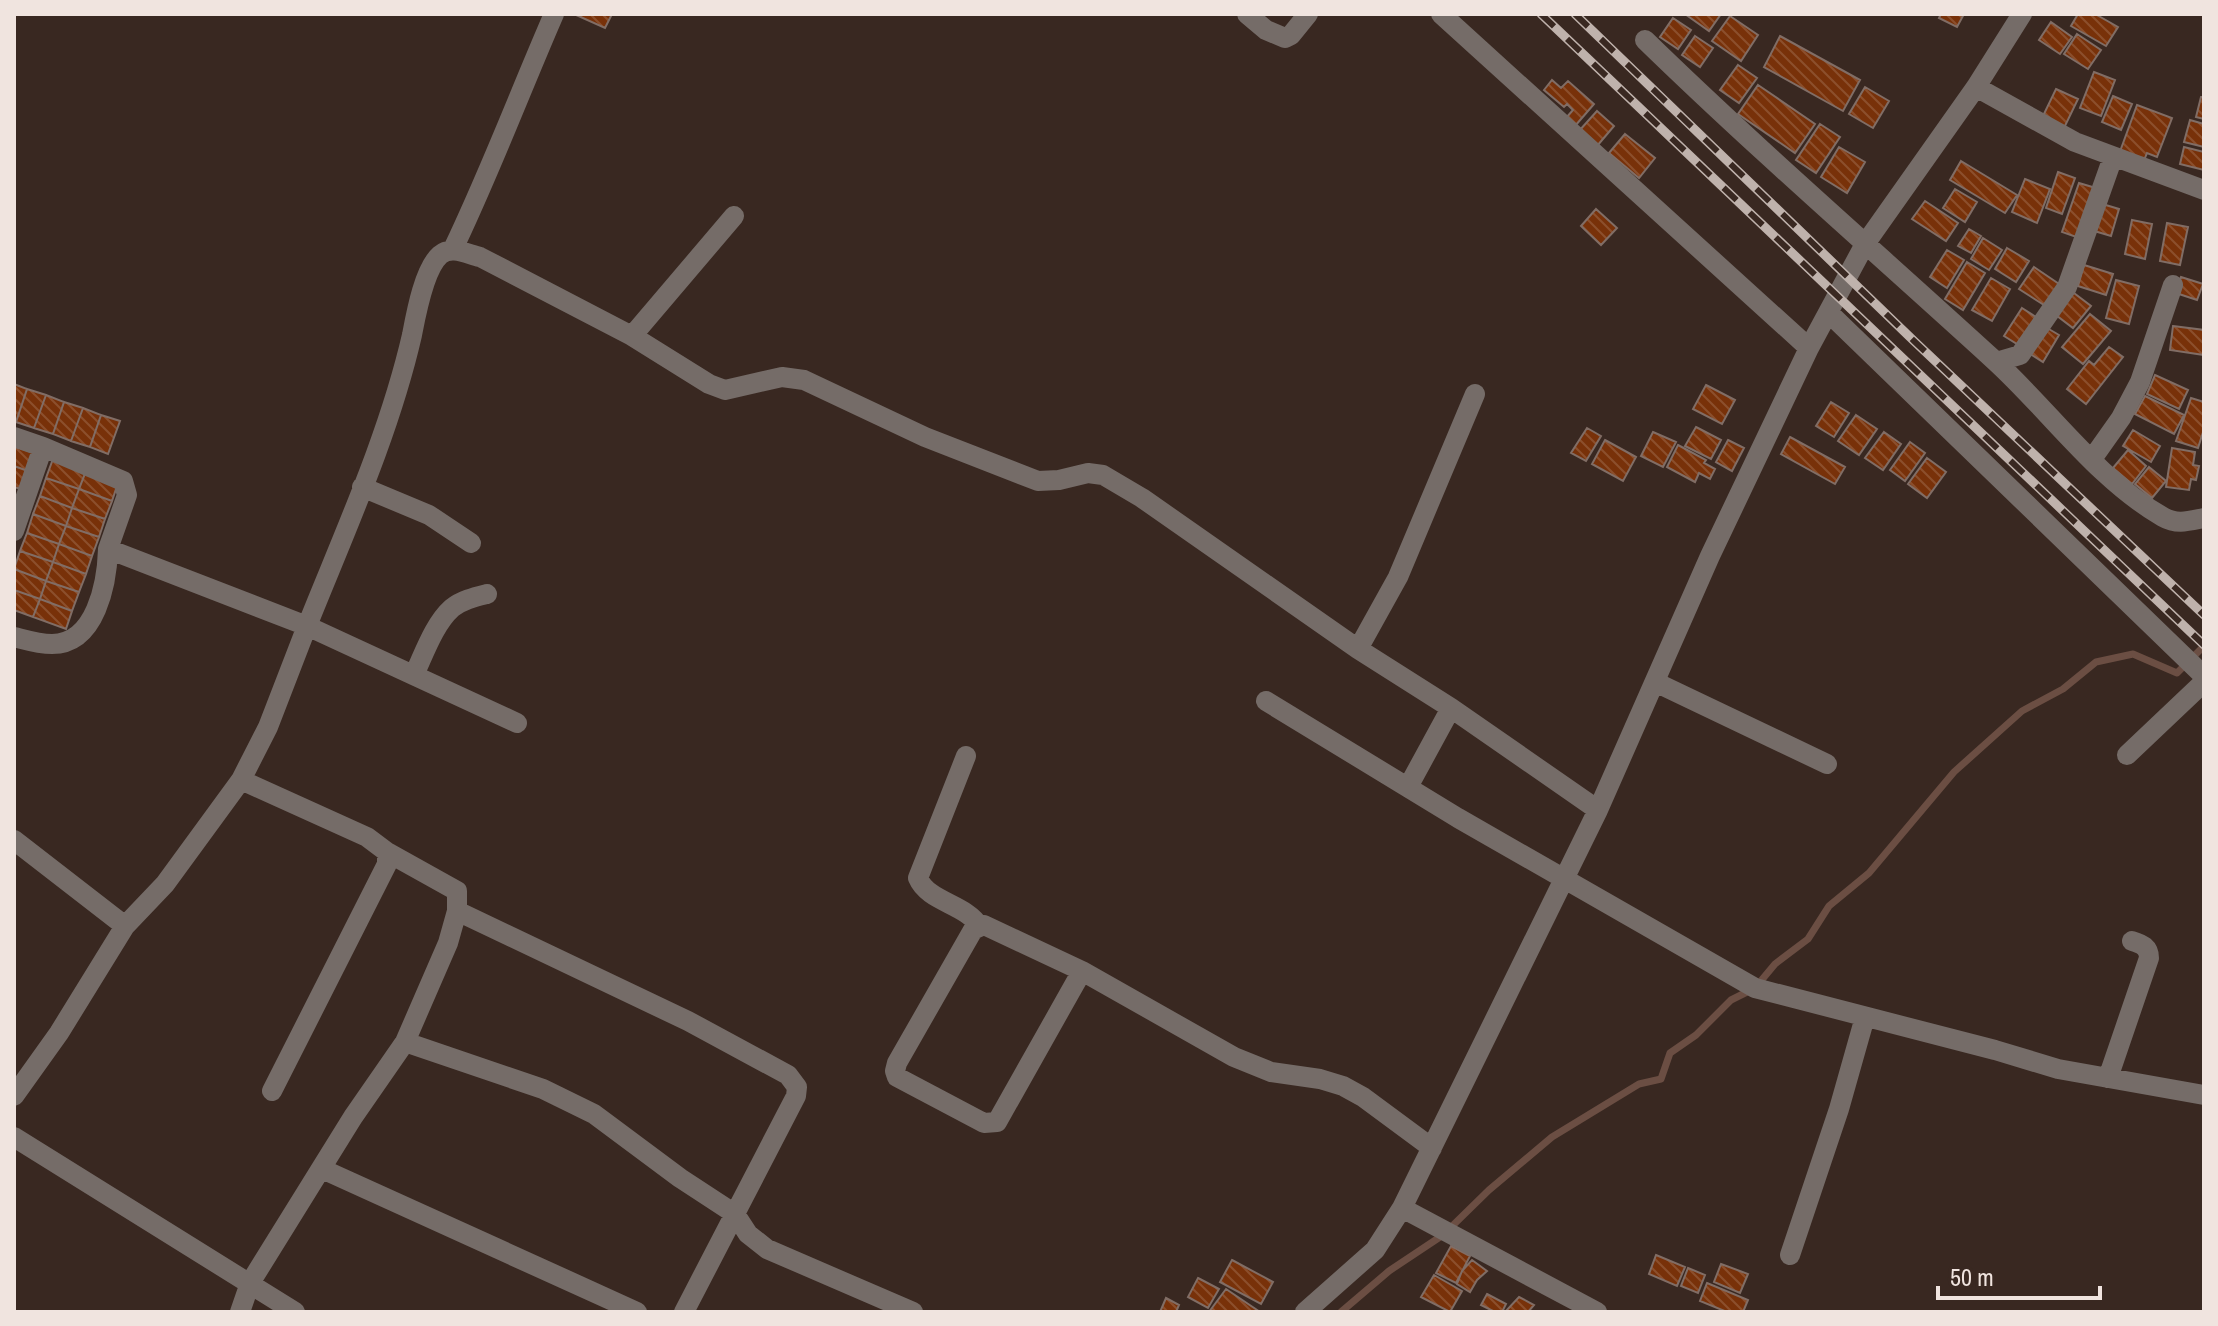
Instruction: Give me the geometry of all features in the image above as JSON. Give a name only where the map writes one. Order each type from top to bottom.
[{"type":"street","points":[[453,249],[482,190],[535,54],[554,14]]},
{"type":"street","points":[[1247,14],[1266,30],[1285,38],[1308,14]]},
{"type":"street","points":[[1441,14],[1809,348]]},
{"type":"street","points":[[1305,1312],[1375,1250],[1402,1208],[1598,810],[1710,556],[1809,348],[1865,244],[1976,87],[2022,14]]},
{"type":"street","points":[[1645,40],[1788,176],[1996,362],[2122,487],[2164,517],[2184,522],[2204,518]]},
{"type":"street","points":[[1976,87],[2075,142],[2204,190]]},
{"type":"street","points":[[1996,362],[2020,355],[2067,287],[2113,157]]},
{"type":"street","points":[[632,336],[734,216]]},
{"type":"street","points":[[14,1096],[59,1033],[125,926],[165,884],[241,780],[268,727],[386,426],[432,266],[441,254],[453,249],[480,257],[632,336],[709,384],[725,390],[782,377],[804,380],[925,437],[1027,477],[1049,481],[1088,473],[1103,475],[1598,810]]},
{"type":"street","points":[[2092,459],[2121,418],[2140,382],[2173,285]]},
{"type":"street","points":[[1829,313],[2203,677],[2127,755]]},
{"type":"street","points":[[1358,649],[1398,577],[1475,394]]},
{"type":"street","points":[[14,437],[123,481],[127,495],[108,549],[107,572],[100,598],[84,632],[73,639],[54,644],[14,637]]},
{"type":"street","points":[[14,531],[43,447]]},
{"type":"street","points":[[362,487],[429,515],[471,543]]},
{"type":"street","points":[[108,549],[307,626],[517,723]]},
{"type":"street","points":[[414,675],[451,609],[487,594]]},
{"type":"street","points":[[1655,682],[1827,764]]},
{"type":"street","points":[[1266,701],[1755,988],[2058,1069],[2204,1095]]},
{"type":"street","points":[[1408,787],[1451,708]]},
{"type":"street","points":[[966,756],[918,878],[926,889],[967,913],[979,926]]},
{"type":"street","points":[[240,1312],[250,1283],[353,1117],[405,1042],[448,943],[457,911],[457,891],[387,852],[367,837],[241,780]]},
{"type":"street","points":[[14,840],[125,926]]},
{"type":"street","points":[[272,1091],[387,864],[387,852]]},
{"type":"street","points":[[457,911],[688,1021],[788,1075],[797,1087],[796,1096],[684,1312]]},
{"type":"street","points":[[1082,971],[997,1122],[984,1123],[897,1077],[895,1071],[973,930],[979,926],[993,927],[1082,971],[1234,1057],[1271,1072],[1320,1079],[1343,1086],[1363,1097],[1432,1148]]},
{"type":"street","points":[[2108,1078],[2149,958],[2145,947],[2132,941]]},
{"type":"street","points":[[1790,1255],[1839,1109],[1865,1017]]},
{"type":"street","points":[[405,1042],[543,1089],[594,1114],[735,1214],[748,1234],[767,1249],[913,1312]]},
{"type":"street","points":[[14,1137],[295,1312]]},
{"type":"street","points":[[322,1169],[637,1312]]},
{"type":"street","points":[[1402,1208],[1597,1312]]},
{"type":"building","points":[[574,14],[612,14],[605,28]]},
{"type":"building","points":[[1685,14],[1721,14],[1709,31]]},
{"type":"building","points":[[1941,14],[1964,14],[1957,27],[1939,18]]},
{"type":"building","points":[[2078,14],[2095,14],[2118,27],[2106,46],[2071,26]]},
{"type":"building","points":[[1730,16],[1758,35],[1741,61],[1712,41]]},
{"type":"building","points":[[1673,18],[1691,30],[1678,49],[1660,37]]},
{"type":"building","points":[[2051,22],[2072,37],[2060,54],[2039,40]]},
{"type":"building","points":[[2077,34],[2101,50],[2088,69],[2064,54]]},
{"type":"building","points":[[1695,36],[1713,48],[1700,67],[1682,55]]},
{"type":"building","points":[[1780,36],[1860,80],[1843,111],[1764,67]]},
{"type":"building","points":[[1738,65],[1757,78],[1739,103],[1720,90]]},
{"type":"building","points":[[2094,72],[2115,80],[2101,116],[2080,108]]},
{"type":"building","points":[[1552,80],[1561,88],[1568,81],[1594,104],[1575,126],[1566,118],[1573,110],[1567,104],[1564,107],[1544,90]]},
{"type":"building","points":[[1758,85],[1815,124],[1795,153],[1738,114]]},
{"type":"building","points":[[1865,87],[1889,101],[1873,128],[1849,114]]},
{"type":"building","points":[[2056,89],[2078,99],[2064,128],[2042,118]]},
{"type":"building","points":[[2113,96],[2132,104],[2121,130],[2102,122]]},
{"type":"building","points":[[2201,97],[2204,97],[2204,119],[2196,117]]},
{"type":"building","points":[[2137,105],[2172,118],[2157,157],[2147,153],[2145,158],[2118,157]]},
{"type":"building","points":[[1597,111],[1614,126],[1597,146],[1579,131]]},
{"type":"building","points":[[2190,120],[2204,124],[2204,147],[2184,142]]},
{"type":"building","points":[[1820,124],[1840,137],[1816,173],[1796,160]]},
{"type":"building","points":[[1625,134],[1655,158],[1639,178],[1609,153]]},
{"type":"building","points":[[1839,147],[1865,162],[1847,193],[1821,177]]},
{"type":"building","points":[[2184,147],[2204,152],[2204,170],[2180,164]]},
{"type":"building","points":[[1961,161],[2017,195],[2005,213],[1950,180]]},
{"type":"building","points":[[2058,172],[2075,178],[2062,214],[2046,208]]},
{"type":"building","points":[[2025,179],[2050,189],[2037,223],[2012,212]]},
{"type":"building","points":[[2079,183],[2099,189],[2082,239],[2062,232]]},
{"type":"building","points":[[1955,189],[1977,202],[1965,222],[1943,208]]},
{"type":"building","points":[[1925,201],[1958,223],[1946,241],[1912,219]]},
{"type":"building","points":[[2099,203],[2119,209],[2111,236],[2091,230]]},
{"type":"building","points":[[1596,209],[1617,228],[1601,245],[1581,226]]},
{"type":"building","points":[[2132,220],[2152,224],[2145,259],[2125,254]]},
{"type":"building","points":[[2167,223],[2188,227],[2180,265],[2160,261]]},
{"type":"building","points":[[1969,229],[1981,236],[1971,253],[1958,246]]},
{"type":"building","points":[[1983,238],[2002,250],[1989,270],[1971,259]]},
{"type":"building","points":[[2007,248],[2029,261],[2016,282],[1995,269]]},
{"type":"building","points":[[1947,250],[1964,260],[1947,288],[1930,277]]},
{"type":"building","points":[[1967,262],[1985,273],[1963,310],[1945,299]]},
{"type":"building","points":[[2084,265],[2113,274],[2106,295],[2078,286]]},
{"type":"building","points":[[2034,267],[2062,286],[2047,307],[2019,289]]},
{"type":"building","points":[[2181,277],[2203,284],[2197,300],[2176,293]]},
{"type":"building","points":[[1991,278],[2010,289],[1992,321],[1972,310]]},
{"type":"building","points":[[2116,280],[2139,286],[2129,324],[2106,318]]},
{"type":"building","points":[[2070,290],[2091,306],[2073,328],[2052,312]]},
{"type":"building","points":[[2022,308],[2039,319],[2022,347],[2004,336]]},
{"type":"building","points":[[2090,314],[2111,331],[2083,364],[2062,347]]},
{"type":"building","points":[[2042,325],[2059,335],[2043,362],[2027,352]]},
{"type":"building","points":[[2173,326],[2204,330],[2204,355],[2170,350]]},
{"type":"building","points":[[2109,347],[2123,357],[2086,404],[2067,389],[2089,361],[2094,365]]},
{"type":"building","points":[[2155,375],[2188,390],[2179,409],[2147,394]]},
{"type":"building","points":[[14,384],[27,389],[16,422],[14,421]]},
{"type":"building","points":[[1706,385],[1735,400],[1722,424],[1693,409]]},
{"type":"building","points":[[27,389],[46,395],[34,428],[16,422]]},
{"type":"building","points":[[46,395],[64,402],[53,434],[34,428]]},
{"type":"building","points":[[2145,396],[2184,415],[2174,434],[2135,414]]},
{"type":"building","points":[[2191,398],[2204,402],[2204,429],[2198,448],[2176,441]]},
{"type":"building","points":[[64,402],[83,408],[71,441],[53,434]]},
{"type":"building","points":[[1831,402],[1849,413],[1834,437],[1816,426]]},
{"type":"building","points":[[83,408],[101,415],[90,447],[71,441]]},
{"type":"building","points":[[101,415],[120,421],[108,454],[90,447]]},
{"type":"building","points":[[1856,415],[1877,429],[1859,455],[1838,441]]},
{"type":"building","points":[[1696,427],[1721,440],[1711,459],[1685,446]]},
{"type":"building","points":[[1587,428],[1601,436],[1586,461],[1571,453]]},
{"type":"building","points":[[2133,430],[2160,446],[2151,462],[2123,446]]},
{"type":"building","points":[[1653,432],[1676,442],[1663,467],[1641,456]]},
{"type":"building","points":[[1884,432],[1901,444],[1883,470],[1865,458]]},
{"type":"building","points":[[1790,437],[1845,467],[1835,484],[1781,454]]},
{"type":"building","points":[[1605,440],[1636,457],[1623,481],[1592,464]]},
{"type":"building","points":[[1728,440],[1744,448],[1732,471],[1716,462]]},
{"type":"building","points":[[1910,442],[1925,453],[1905,481],[1890,470]]},
{"type":"building","points":[[1678,445],[1706,460],[1704,463],[1715,469],[1710,479],[1699,473],[1695,482],[1667,467]]},
{"type":"building","points":[[14,446],[34,453],[28,471],[14,466]]},
{"type":"building","points":[[2172,448],[2195,452],[2193,465],[2199,466],[2196,480],[2191,479],[2189,490],[2166,487]]},
{"type":"building","points":[[2128,450],[2146,466],[2132,484],[2113,468]]},
{"type":"building","points":[[1927,458],[1946,472],[1927,498],[1908,484]]},
{"type":"building","points":[[53,459],[86,471],[79,489],[46,478]]},
{"type":"building","points":[[14,466],[28,471],[21,489],[14,487]]},
{"type":"building","points":[[2149,467],[2166,481],[2152,498],[2135,484]]},
{"type":"building","points":[[86,471],[118,483],[112,501],[79,489]]},
{"type":"building","points":[[46,478],[79,489],[72,508],[40,496]]},
{"type":"building","points":[[79,489],[112,501],[105,519],[72,508]]},
{"type":"building","points":[[40,496],[72,508],[66,526],[33,514]]},
{"type":"building","points":[[72,508],[105,519],[99,537],[66,526]]},
{"type":"building","points":[[33,514],[66,526],[59,544],[27,533]]},
{"type":"building","points":[[66,526],[99,537],[92,556],[59,544]]},
{"type":"building","points":[[27,533],[59,544],[53,562],[20,551]]},
{"type":"building","points":[[59,544],[92,556],[86,574],[53,562]]},
{"type":"building","points":[[20,551],[53,562],[46,581],[14,569]]},
{"type":"building","points":[[53,562],[86,574],[79,592],[46,581]]},
{"type":"building","points":[[14,569],[46,581],[40,599],[14,590]]},
{"type":"building","points":[[46,581],[79,592],[72,611],[40,599]]},
{"type":"building","points":[[14,590],[40,599],[33,617],[14,610]]},
{"type":"building","points":[[40,599],[72,611],[66,629],[33,617]]},
{"type":"building","points":[[1451,1246],[1470,1256],[1456,1283],[1436,1273]]},
{"type":"building","points":[[1656,1255],[1685,1267],[1677,1286],[1649,1274]]},
{"type":"building","points":[[1232,1260],[1273,1282],[1261,1304],[1220,1282]]},
{"type":"building","points":[[1472,1260],[1487,1271],[1470,1292],[1457,1284],[1462,1271]]},
{"type":"building","points":[[1721,1264],[1748,1274],[1740,1293],[1714,1282]]},
{"type":"building","points":[[1688,1268],[1705,1275],[1698,1293],[1681,1286]]},
{"type":"building","points":[[1434,1275],[1462,1291],[1450,1312],[1421,1297]]},
{"type":"building","points":[[1198,1278],[1219,1289],[1208,1308],[1188,1297]]},
{"type":"building","points":[[1707,1283],[1748,1300],[1743,1312],[1727,1312],[1700,1301]]},
{"type":"building","points":[[1226,1289],[1260,1312],[1209,1312]]},
{"type":"building","points":[[1487,1294],[1506,1304],[1502,1312],[1481,1305]]},
{"type":"building","points":[[1519,1297],[1534,1305],[1528,1312],[1505,1312]]},
{"type":"building","points":[[1166,1298],[1179,1305],[1176,1312],[1160,1312]]},
{"type":"waterway","points":[[1341,1312],[1389,1271],[1443,1235],[1489,1190],[1552,1137],[1639,1084],[1661,1079],[1670,1053],[1696,1035],[1731,1000],[1755,988],[1775,964],[1808,939],[1829,906],[1869,873],[1954,772],[2022,711],[2063,689],[2096,662],[2133,654],[2177,673],[2204,646]]},
{"type":"railway","points":[[1541,14],[2204,645]]},
{"type":"railway","points":[[1575,14],[2204,615]]}]
